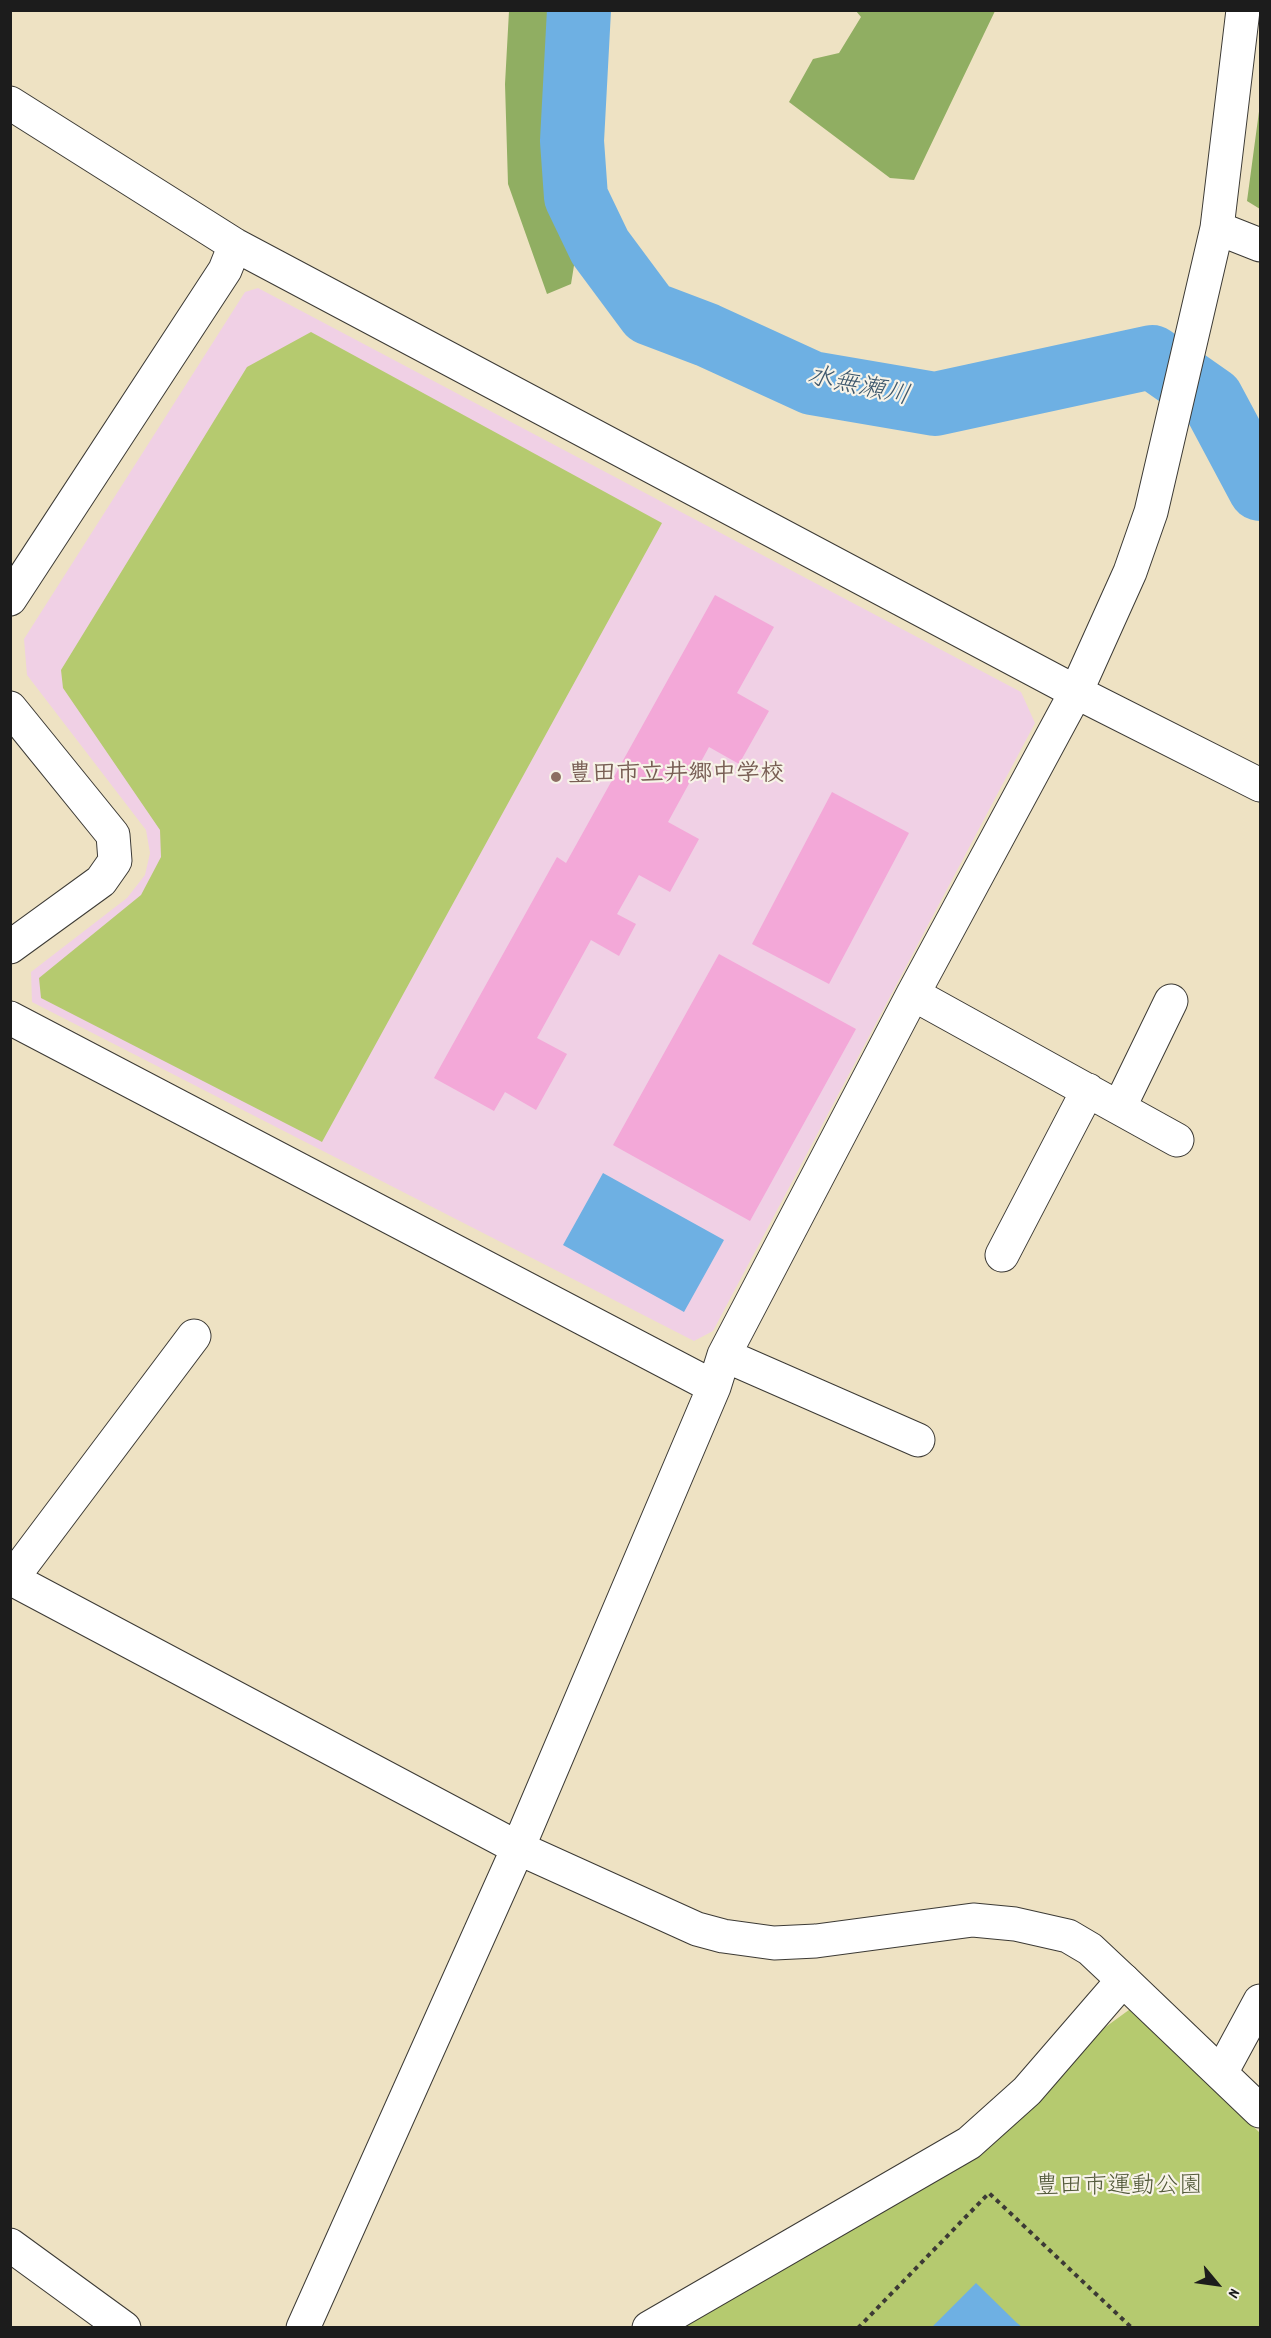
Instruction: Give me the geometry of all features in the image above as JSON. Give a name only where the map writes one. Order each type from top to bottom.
[{"type":"street","points":[[303,2328],[518,1848],[714,1387],[724,1355],[1076,692],[1130,572],[1151,512],[1217,228],[1243,10]]},
{"type":"street","points":[[10,103],[235,245],[1076,692],[1260,785]]},
{"type":"street","points":[[1217,228],[1260,245]]},
{"type":"street","points":[[10,599],[225,270],[235,245]]},
{"type":"street","points":[[10,708],[113,835],[115,861],[101,881],[10,948]]},
{"type":"street","points":[[914,994],[1120,1106],[1177,1140]]},
{"type":"street","points":[[1120,1106],[1171,1001]]},
{"type":"street","points":[[10,1018],[714,1387]]},
{"type":"street","points":[[1002,1255],[1088,1090]]},
{"type":"street","points":[[194,1336],[11,1579],[518,1848],[673,1919],[723,1936],[795,1942],[974,1920],[1015,1924],[1068,1936],[1090,1949],[1260,2111]]},
{"type":"street","points":[[724,1355],[918,1440]]},
{"type":"street","points":[[649,2328],[969,2143],[1027,2091],[1123,1980]]},
{"type":"street","points":[[1221,2073],[1260,2001]]},
{"type":"street","points":[[10,2245],[124,2328]]},
{"type":"path","points":[[858,2328],[989,2193],[1132,2328]]},
{"type":"shaded area","name":"豊田市立井郷中学校","points":[[258,288],[1021,692],[1035,723],[713,1331],[694,1341],[32,1002],[31,972],[127,898],[145,875],[150,853],[146,830],[27,675],[24,639],[245,292]]},
{"type":"green space","points":[[509,11],[567,11],[561,66],[560,144],[577,247],[571,284],[547,294],[508,184],[505,84]]},
{"type":"green space","points":[[856,11],[995,11],[914,180],[890,178],[789,102],[813,59],[839,53],[861,17]]},
{"type":"green space","points":[[1260,104],[1260,209],[1247,201]]},
{"type":"green space","points":[[311,332],[662,523],[322,1142],[41,998],[39,978],[141,895],[161,857],[160,830],[63,688],[61,670],[247,367]]},
{"type":"green space","name":"豊田市運動公園","points":[[1133,2007],[1260,2133],[1260,2327],[665,2328],[942,2146]]},
{"type":"water","points":[[603,1173],[724,1240],[684,1312],[563,1245]]},
{"type":"water","points":[[976,2283],[1017,2323],[1022,2327],[932,2327]]},
{"type":"building","points":[[715,595],[774,627],[737,693],[769,711],[739,764],[709,747],[668,822],[699,839],[670,892],[639,875],[617,914],[636,924],[619,956],[591,940],[537,1038],[567,1054],[536,1110],[505,1092],[494,1111],[434,1078],[557,857],[566,863]]},
{"type":"building","points":[[832,792],[909,833],[829,984],[752,944]]},
{"type":"building","points":[[719,954],[856,1029],[750,1221],[613,1145]]},
{"type":"waterway","name":"水無瀬川","points":[[579,10],[572,141],[576,197],[600,247],[649,313],[707,335],[812,383],[935,404],[1152,357],[1212,399],[1260,489]]},
{"type":"place","name":"豊田市立井郷中学校","points":[[556,777]]}]
